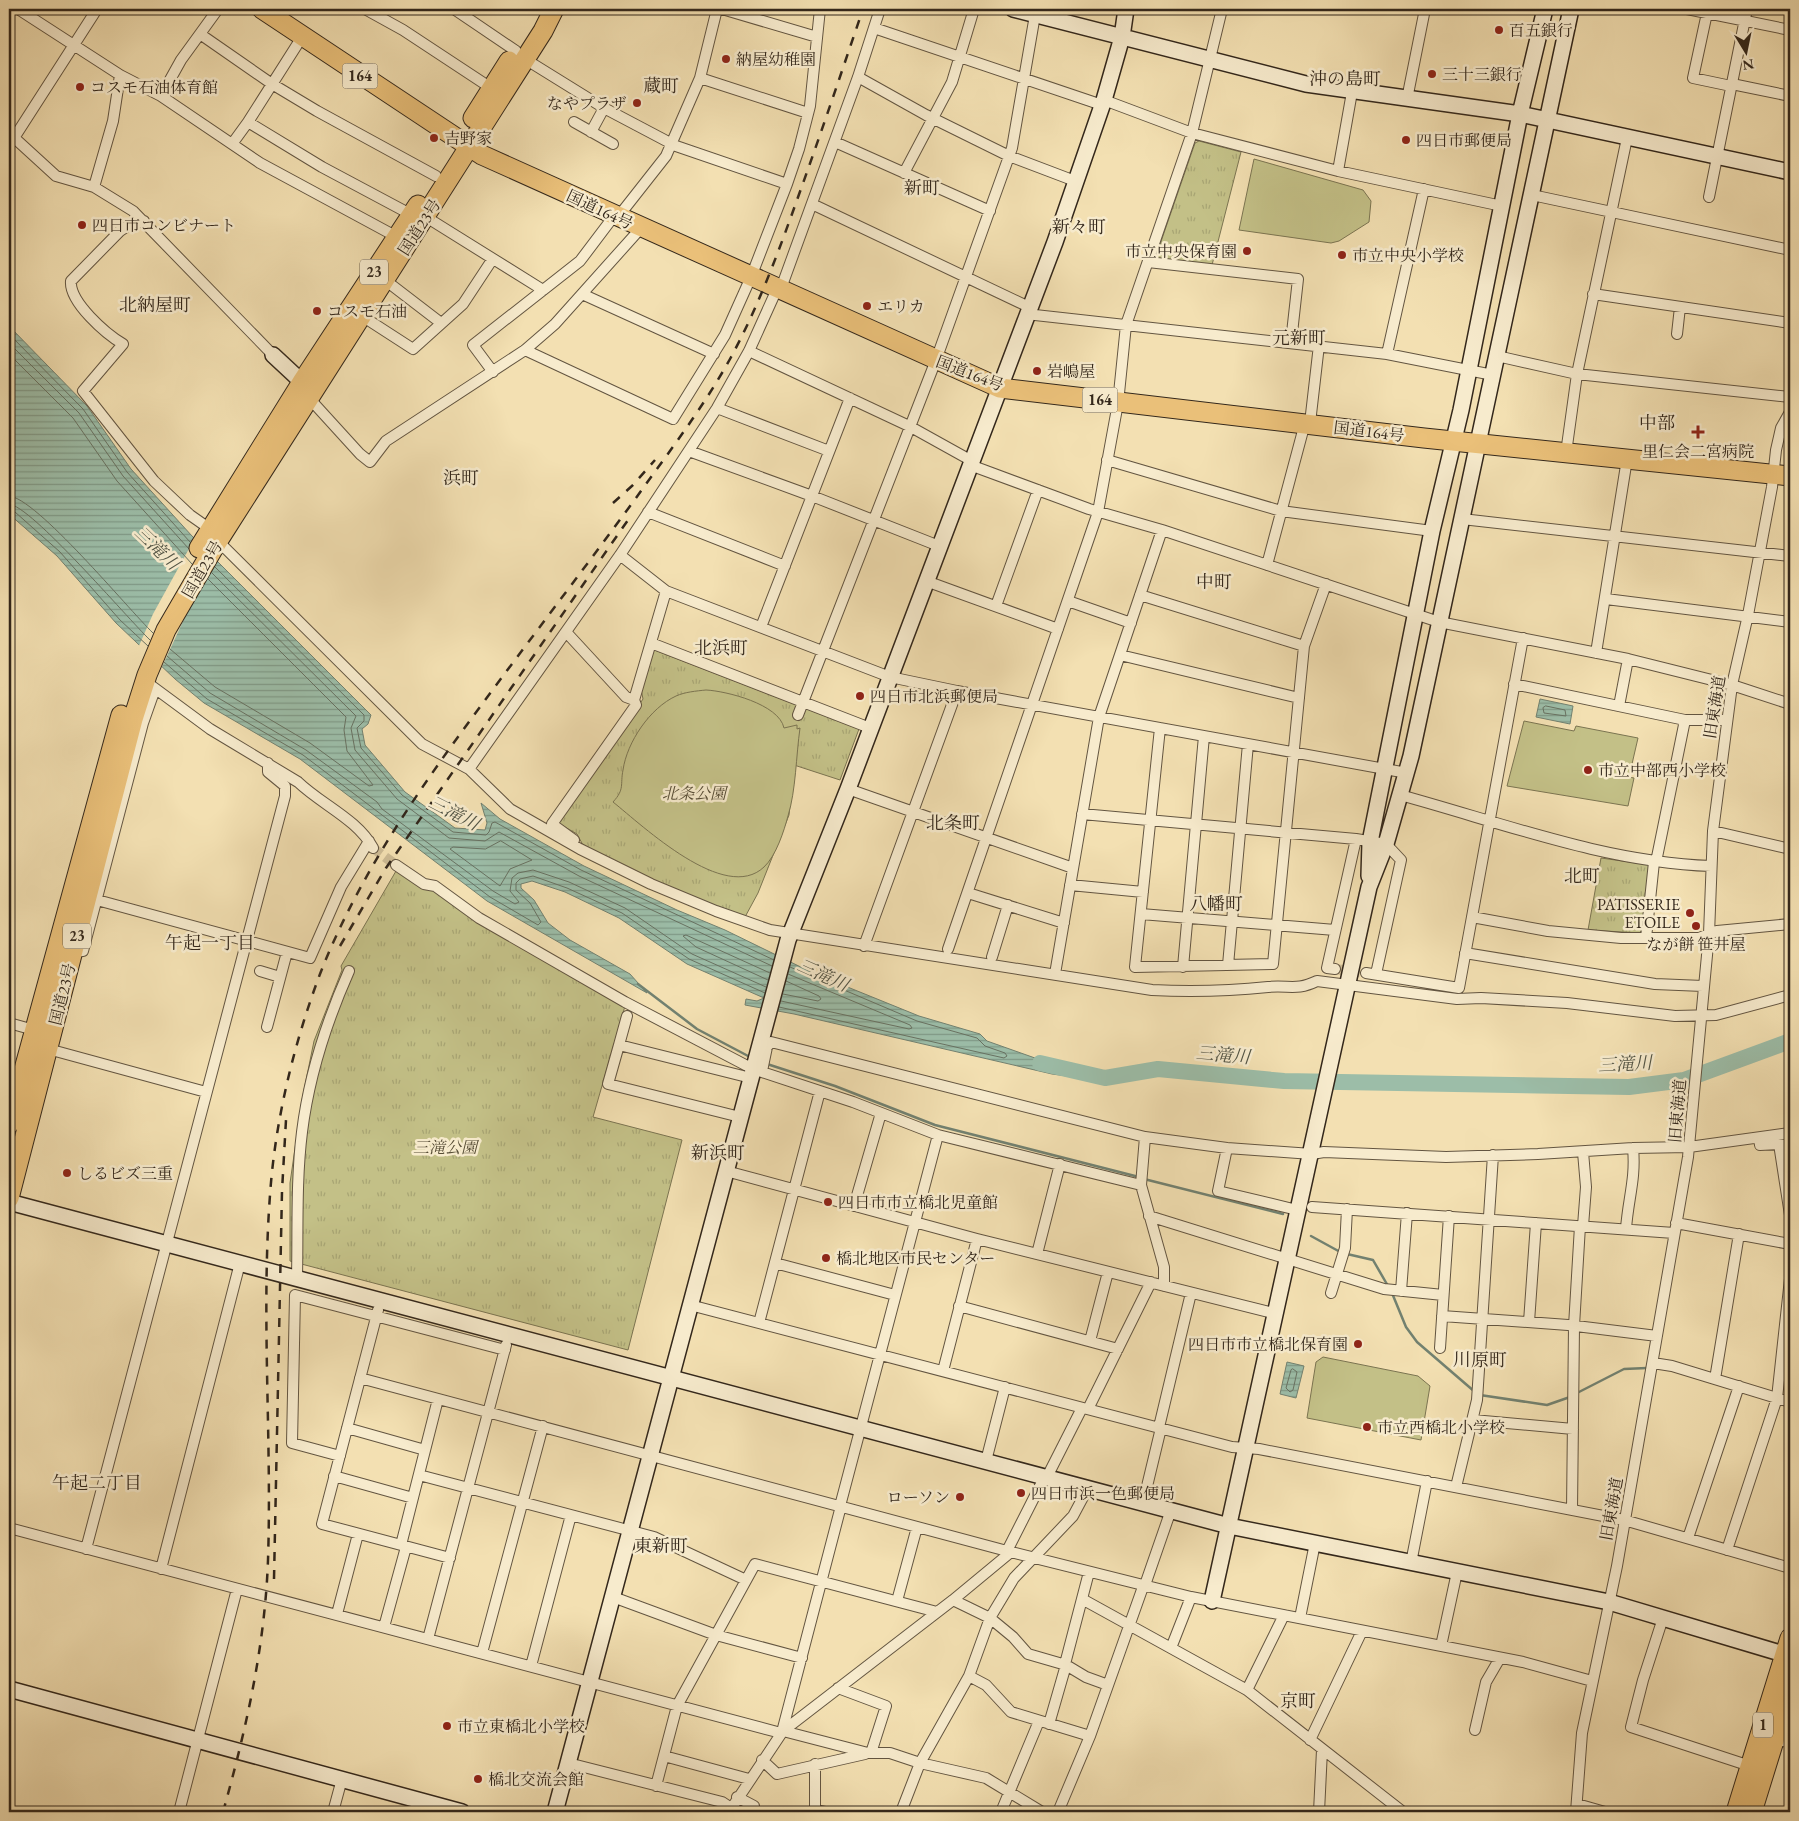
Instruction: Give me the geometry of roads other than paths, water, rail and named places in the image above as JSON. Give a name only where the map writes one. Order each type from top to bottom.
[{"type":"highway","name":"国道164号","points":[[262,9],[482,155],[778,290],[1000,388],[1478,444],[1782,475]]},
{"type":"highway","name":"国道23号","points":[[9,1200],[133,719],[147,678],[160,617],[306,390],[397,237],[419,216],[436,176],[465,144],[491,88],[521,55],[540,9]]},
{"type":"highway","name":"国道23号","points":[[306,390],[362,316],[385,280],[419,216],[521,55],[554,9]]},
{"type":"highway","name":"国道23号","points":[[9,1124],[117,728],[147,678]]},
{"type":"highway","name":"1","points":[[1749,1812],[1750,1766],[1789,1650]]},
{"type":"highway","name":"1","points":[[1749,1812],[1783,1741],[1790,1689]]},
{"type":"street","points":[[18,9],[120,75],[161,96],[260,162],[397,237]]},
{"type":"street","points":[[97,9],[12,136],[56,176],[94,187],[133,211],[144,221],[306,390],[360,454],[370,462],[386,442],[525,350],[555,324],[641,228]]},
{"type":"street","points":[[161,96],[181,60],[218,9]]},
{"type":"street","points":[[365,9],[403,30],[491,88]]},
{"type":"street","points":[[454,9],[604,108],[671,144],[787,184]]},
{"type":"street","points":[[493,372],[473,345],[580,261],[666,156],[700,78],[717,9]]},
{"type":"street","points":[[722,9],[817,37]]},
{"type":"street","points":[[525,350],[673,419],[725,335],[751,277],[800,149],[808,113],[820,9]]},
{"type":"street","points":[[469,769],[620,555],[717,408],[750,352],[778,290],[812,204],[858,77],[880,9]]},
{"type":"street","points":[[904,174],[952,82],[974,9]]},
{"type":"street","points":[[1013,9],[1032,12],[1211,61],[1306,84],[1352,92],[1520,114],[1790,172]]},
{"type":"street","points":[[758,1068],[789,937],[848,789],[1055,242],[1103,103],[1122,37],[1126,9]]},
{"type":"street","points":[[948,949],[1098,512],[1118,403],[1126,325],[1192,133],[1211,61],[1222,9]]},
{"type":"street","points":[[1407,98],[1426,9]]},
{"type":"street","points":[[1335,969],[1327,968],[1335,930],[1385,769],[1432,531],[1469,370],[1520,114],[1545,9]]},
{"type":"street","points":[[1212,1601],[1277,1314],[1369,887],[1386,844],[1407,773],[1572,9]]},
{"type":"street","points":[[1687,9],[1790,30]]},
{"type":"street","points":[[1709,197],[1747,9]]},
{"type":"street","points":[[798,715],[936,360],[1009,156],[1024,80],[1032,12]]},
{"type":"street","points":[[1707,13],[1693,78],[1790,96]]},
{"type":"street","points":[[874,28],[1024,80],[1103,103],[1192,133],[1338,172],[1502,203],[1531,200],[1612,211],[1790,250]]},
{"type":"street","points":[[200,34],[272,84],[346,128],[436,176]]},
{"type":"street","points":[[232,144],[302,37]]},
{"type":"street","points":[[94,187],[113,121],[120,75]]},
{"type":"street","points":[[858,77],[1009,156],[1075,181]]},
{"type":"street","points":[[700,78],[808,113]]},
{"type":"street","points":[[1338,172],[1352,92]]},
{"type":"street","points":[[591,132],[604,108]]},
{"type":"street","points":[[248,122],[322,167],[419,216],[542,290]]},
{"type":"street","points":[[574,122],[613,144]]},
{"type":"street","points":[[1566,453],[1577,374],[1627,138]]},
{"type":"street","points":[[834,142],[990,211]]},
{"type":"street","points":[[1388,354],[1424,189]]},
{"type":"street","points":[[812,204],[966,276],[1028,310],[1126,325],[1388,354],[1493,375]]},
{"type":"street","points":[[144,221],[128,225],[120,231],[71,281],[72,294],[77,301],[111,337],[123,344],[83,391],[154,481],[422,744],[469,769],[510,809],[580,849],[673,894],[716,912],[789,937],[1056,974],[1135,988],[1194,992],[1271,987],[1303,988],[1317,981],[1347,990],[1458,999],[1481,998],[1567,1003],[1675,1016],[1699,1021],[1790,995]]},
{"type":"street","points":[[362,316],[413,349],[463,304],[492,260]]},
{"type":"street","points":[[1148,262],[1298,278],[1291,342]]},
{"type":"street","points":[[385,280],[442,323]]},
{"type":"street","points":[[582,294],[714,354]]},
{"type":"street","points":[[1593,294],[1790,323]]},
{"type":"street","points":[[1676,334],[1680,306]]},
{"type":"street","points":[[1267,565],[1308,423],[1319,345]]},
{"type":"street","points":[[750,352],[909,426],[971,463],[1098,512],[1162,530],[1439,622],[1628,659],[1732,685],[1790,704]]},
{"type":"street","points":[[1497,356],[1577,374],[1790,397]]},
{"type":"street","points":[[761,627],[850,398]]},
{"type":"street","points":[[717,408],[830,451]]},
{"type":"street","name":"旧東海道","points":[[1576,1808],[1582,1733],[1609,1602],[1658,1336],[1688,1147],[1709,934],[1713,831],[1732,685],[1760,552],[1782,475],[1781,428],[1790,412]]},
{"type":"street","points":[[689,450],[939,546]]},
{"type":"street","points":[[1596,652],[1616,538],[1627,459]]},
{"type":"street","points":[[1108,460],[1281,512],[1432,531]]},
{"type":"street","points":[[996,606],[1038,490]]},
{"type":"street","points":[[648,512],[785,566]]},
{"type":"street","points":[[1462,519],[1616,538],[1790,556]]},
{"type":"street","points":[[1056,974],[1099,717],[1162,530]]},
{"type":"street","points":[[620,555],[666,591],[890,676],[957,691],[1407,773]]},
{"type":"street","points":[[926,581],[1058,629]]},
{"type":"street","points":[[1160,728],[1135,968],[1273,964],[1292,752],[1304,646],[1326,584]]},
{"type":"street","points":[[580,849],[572,837],[552,824],[636,705],[634,700],[666,591]]},
{"type":"street","points":[[1140,595],[1304,646]]},
{"type":"street","points":[[1606,599],[1748,615],[1790,622]]},
{"type":"street","points":[[1068,601],[1131,623]]},
{"type":"street","points":[[566,632],[626,697],[634,700]]},
{"type":"street","points":[[1082,814],[1363,840],[1386,844],[1401,860],[1371,974],[1459,988],[1523,638]]},
{"type":"street","points":[[651,643],[870,728]]},
{"type":"street","points":[[1120,654],[1299,698]]},
{"type":"street","points":[[1618,706],[1628,659]]},
{"type":"street","points":[[96,900],[310,958],[341,887],[371,844],[365,833],[308,792],[298,782],[210,730],[147,678]]},
{"type":"street","points":[[72,952],[83,951],[143,723],[147,678]]},
{"type":"street","points":[[1514,684],[1685,720],[1727,720]]},
{"type":"street","points":[[864,946],[957,691]]},
{"type":"street","points":[[1646,938],[1655,862],[1685,720]]},
{"type":"street","points":[[1183,967],[1204,736]]},
{"type":"street","points":[[1228,965],[1248,744]]},
{"type":"street","points":[[86,1549],[286,790],[282,782],[268,772],[268,763]]},
{"type":"street","points":[[848,789],[1073,868]]},
{"type":"street","points":[[1400,795],[1600,852],[1655,862],[1711,866]]},
{"type":"street","points":[[1713,831],[1790,849]]},
{"type":"street","points":[[1363,840],[1369,887]]},
{"type":"street","points":[[396,866],[424,884],[435,886],[479,918],[625,1002],[758,1068],[938,1135],[1060,1164],[1141,1179]]},
{"type":"street","points":[[1070,885],[1143,892]]},
{"type":"street","points":[[968,892],[1064,923]]},
{"type":"street","points":[[992,957],[1008,905]]},
{"type":"street","points":[[1141,914],[1335,930]]},
{"type":"street","points":[[1472,917],[1548,931],[1622,938],[1699,938],[1717,931],[1790,924]]},
{"type":"street","points":[[266,1027],[287,952]]},
{"type":"street","points":[[1465,953],[1656,984],[1703,986]]},
{"type":"street","points":[[260,971],[280,977]]},
{"type":"street","points":[[297,1278],[299,1170],[307,1096],[326,1025],[349,971]]},
{"type":"street","points":[[627,1016],[608,1084],[740,1117]]},
{"type":"street","points":[[9,1023],[34,1030]]},
{"type":"street","points":[[555,1812],[740,1117],[758,1068],[771,1042],[1145,1137],[1228,1148],[1446,1156],[1493,1155],[1688,1147],[1790,1133]]},
{"type":"street","points":[[619,1045],[758,1068]]},
{"type":"street","points":[[48,1049],[206,1092]]},
{"type":"street","points":[[759,1323],[820,1091]]},
{"type":"street","points":[[854,1206],[880,1114]]},
{"type":"street","points":[[782,1732],[879,1354],[938,1135]]},
{"type":"street","points":[[1145,1137],[1141,1179],[1149,1216],[1164,1267],[1164,1286]]},
{"type":"street","points":[[1759,1138],[1760,1146],[1779,1144],[1790,1146]]},
{"type":"street","points":[[1779,1144],[1790,1215]]},
{"type":"street","points":[[1228,1148],[1218,1191],[1293,1209]]},
{"type":"street","points":[[1626,1229],[1628,1207],[1635,1179],[1633,1148]]},
{"type":"street","points":[[1572,1510],[1574,1326],[1586,1187],[1583,1152]]},
{"type":"street","points":[[1456,1487],[1477,1400],[1493,1155]]},
{"type":"street","points":[[1037,1254],[1060,1164]]},
{"type":"street","points":[[726,1171],[915,1223],[1277,1314]]},
{"type":"street","points":[[9,1200],[167,1244],[1229,1526],[1609,1602],[1663,1618],[1789,1650]]},
{"type":"street","points":[[1312,1206],[1626,1229],[1675,1228],[1739,1234],[1790,1244]]},
{"type":"street","points":[[1331,1293],[1344,1252],[1347,1209]]},
{"type":"street","points":[[1399,1291],[1407,1213]]},
{"type":"street","points":[[1149,1216],[1384,1289],[1443,1295]]},
{"type":"street","points":[[1440,1348],[1449,1216]]},
{"type":"street","points":[[1529,1322],[1536,1223]]},
{"type":"street","points":[[1715,1379],[1739,1234]]},
{"type":"street","points":[[943,1371],[977,1239]]},
{"type":"street","points":[[161,1568],[240,1263]]},
{"type":"street","points":[[775,1263],[896,1295]]},
{"type":"street","points":[[1090,1341],[1108,1272]]},
{"type":"street","points":[[1727,1550],[1777,1398],[1790,1279]]},
{"type":"street","points":[[568,1763],[583,1765],[656,1786],[722,1802],[730,1810],[782,1732],[953,1600],[1009,1552],[1046,1477],[1118,1349],[1151,1282]]},
{"type":"street","points":[[1143,1503],[1191,1293]]},
{"type":"street","points":[[340,1456],[292,1443],[295,1295],[505,1350]]},
{"type":"street","points":[[380,1300],[322,1524],[450,1558]]},
{"type":"street","points":[[690,1305],[1232,1447],[1247,1448],[1427,1481],[1624,1520],[1790,1568]]},
{"type":"street","points":[[959,1306],[1118,1349]]},
{"type":"street","points":[[1442,1316],[1574,1326],[1658,1336]]},
{"type":"street","points":[[428,1639],[509,1334]]},
{"type":"street","points":[[1653,1363],[1715,1379],[1790,1402]]},
{"type":"street","points":[[360,1378],[1089,1572],[1192,1597],[1500,1658],[1592,1681]]},
{"type":"street","points":[[1688,1538],[1739,1386]]},
{"type":"street","points":[[986,1461],[1005,1388]]},
{"type":"street","points":[[384,1627],[404,1546],[413,1498],[438,1399]]},
{"type":"street","points":[[1473,1420],[1573,1429]]},
{"type":"street","points":[[482,1653],[543,1426]]},
{"type":"street","points":[[347,1428],[425,1450]]},
{"type":"street","points":[[419,1475],[654,1537],[746,1580]]},
{"type":"street","points":[[334,1476],[413,1498]]},
{"type":"street","points":[[1411,1563],[1427,1481]]},
{"type":"street","points":[[900,1812],[920,1763],[969,1676],[990,1618],[1014,1578],[1073,1516],[1088,1488]]},
{"type":"street","points":[[1058,1812],[1090,1736],[1171,1510]]},
{"type":"street","points":[[531,1666],[571,1515]]},
{"type":"street","points":[[897,1601],[917,1527]]},
{"type":"street","points":[[9,1528],[677,1706],[869,1753]]},
{"type":"street","points":[[337,1614],[358,1534]]},
{"type":"street","points":[[1300,1618],[1315,1543]]},
{"type":"street","points":[[656,1786],[677,1706],[755,1564],[937,1612]]},
{"type":"street","points":[[1001,1812],[1044,1722],[1065,1664],[1089,1572]]},
{"type":"street","points":[[1442,1646],[1457,1572]]},
{"type":"street","points":[[179,1812],[237,1588]]},
{"type":"street","points":[[613,1597],[716,1634],[802,1658]]},
{"type":"street","points":[[1171,1648],[1192,1597]]},
{"type":"street","points":[[1082,1599],[1247,1690],[1402,1812]]},
{"type":"street","points":[[953,1600],[990,1618],[1013,1637],[1028,1654],[1065,1664],[1086,1677],[1108,1685]]},
{"type":"street","points":[[1247,1690],[1284,1615]]},
{"type":"street","points":[[1663,1618],[1643,1680],[1632,1727],[1750,1766]]},
{"type":"street","points":[[1310,1740],[1362,1631]]},
{"type":"street","points":[[1475,1730],[1486,1682],[1500,1658]]},
{"type":"street","points":[[969,1676],[986,1685],[1011,1712],[1090,1736]]},
{"type":"street","points":[[838,1688],[886,1706],[869,1753]]},
{"type":"street","points":[[9,1689],[462,1812]]},
{"type":"street","points":[[1318,1812],[1322,1750]]},
{"type":"street","points":[[762,1760],[777,1774],[869,1753],[890,1753],[920,1763],[986,1778],[1042,1812]]},
{"type":"street","points":[[664,1756],[749,1780]]},
{"type":"street","points":[[816,1764],[815,1810],[825,1812]]},
{"type":"street","points":[[333,1812],[342,1779]]},
{"type":"street","points":[[737,1797],[754,1806],[754,1812]]},
{"type":"street","points":[[1576,1808],[1605,1812]]},
{"type":"water","points":[[9,326],[87,406],[131,469],[192,536],[371,715],[368,724],[362,729],[365,745],[405,792],[455,828],[485,830],[487,823],[481,803],[500,819],[584,866],[677,910],[725,930],[813,973],[919,1016],[980,1034],[987,1041],[1097,1080],[1052,1074],[794,1014],[745,1005],[746,999],[757,1001],[764,998],[687,964],[619,918],[565,892],[532,881],[521,884],[521,888],[534,900],[548,923],[570,940],[630,974],[647,993],[487,901],[300,759],[204,703],[175,679],[116,623],[57,556],[9,514]]},
{"type":"water","points":[[1540,699],[1573,706],[1570,724],[1536,717]]},
{"type":"water","points":[[1287,1362],[1304,1366],[1296,1398],[1280,1394]]},
{"type":"waterway","points":[[638,984],[697,1029],[750,1057]]},
{"type":"waterway","name":"三滝川","points":[[1040,1063],[1105,1078],[1158,1069],[1284,1081],[1629,1087],[1684,1080],[1790,1041]]},
{"type":"waterway","points":[[767,1064],[835,1086],[935,1125],[1139,1177]]},
{"type":"waterway","points":[[1144,1179],[1283,1214]]},
{"type":"waterway","points":[[1311,1236],[1342,1253]]},
{"type":"waterway","points":[[1347,1254],[1373,1260],[1388,1286]]},
{"type":"waterway","points":[[1392,1293],[1406,1327],[1417,1342],[1475,1392]]},
{"type":"waterway","points":[[1577,1393],[1624,1369],[1647,1368]]},
{"type":"waterway","points":[[1480,1395],[1547,1405],[1570,1397]]},
{"type":"tunnel","points":[[373,848],[396,865]]},
{"type":"tunnel","points":[[1335,969],[1366,973]]},
{"type":"railway","points":[[223,1812],[247,1719],[259,1656],[266,1592],[269,1515],[266,1332],[267,1240],[276,1139],[294,1055],[320,974],[355,898],[375,861],[420,790],[673,447],[697,413],[730,359],[751,317],[778,252],[863,9]]},
{"type":"railway","points":[[613,503],[633,485],[655,460]]},
{"type":"railway","points":[[340,946],[386,868],[628,520]]},
{"type":"railway","points":[[274,1579],[282,1191],[286,1120]]},
{"type":"place","name":"百五銀行","points":[[1499,30]]},
{"type":"place","name":"納屋幼稚園","points":[[726,59]]},
{"type":"place","name":"三十三銀行","points":[[1432,74]]},
{"type":"place","name":"コスモ石油体育館","points":[[80,87]]},
{"type":"place","name":"なやプラザ","points":[[637,103]]},
{"type":"place","name":"吉野家","points":[[434,138]]},
{"type":"place","name":"四日市郵便局","points":[[1406,140]]},
{"type":"place","name":"四日市コンビナート","points":[[82,225]]},
{"type":"place","name":"市立中央保育園","points":[[1247,251]]},
{"type":"place","name":"市立中央小学校","points":[[1342,255]]},
{"type":"place","name":"エリカ","points":[[867,306]]},
{"type":"place","name":"コスモ石油","points":[[317,311]]},
{"type":"place","name":"岩嶋屋","points":[[1037,371]]},
{"type":"place","name":"里仁会二宮病院","points":[[1698,432]]},
{"type":"place","name":"四日市北浜郵便局","points":[[860,696]]},
{"type":"place","name":"市立中部西小学校","points":[[1588,770]]},
{"type":"place","name":"PATISSERIE ETOILE","points":[[1690,913]]},
{"type":"place","name":"なが餅 笹井屋","points":[[1696,926]]},
{"type":"place","name":"しるビズ三重","points":[[67,1173]]},
{"type":"place","name":"四日市市立橋北児童館","points":[[828,1202]]},
{"type":"place","name":"橋北地区市民センター","points":[[826,1258]]},
{"type":"place","name":"四日市市立橋北保育園","points":[[1358,1344]]},
{"type":"place","name":"市立西橋北小学校","points":[[1367,1427]]},
{"type":"place","name":"四日市浜一色郵便局","points":[[1021,1493]]},
{"type":"place","name":"ローソン","points":[[960,1497]]},
{"type":"place","name":"市立東橋北小学校","points":[[447,1726]]},
{"type":"place","name":"橋北交流会館","points":[[478,1779]]},
{"type":"district","name":"沖の島町","points":[[1345,79]]},
{"type":"district","name":"蔵町","points":[[661,86]]},
{"type":"district","name":"新町","points":[[922,188]]},
{"type":"district","name":"新々町","points":[[1079,227]]},
{"type":"district","name":"北納屋町","points":[[155,305]]},
{"type":"district","name":"元新町","points":[[1299,338]]},
{"type":"district","name":"中部","points":[[1657,423]]},
{"type":"district","name":"浜町","points":[[461,478]]},
{"type":"district","name":"中町","points":[[1214,582]]},
{"type":"district","name":"北浜町","points":[[721,648]]},
{"type":"district","name":"北条町","points":[[953,823]]},
{"type":"district","name":"北町","points":[[1582,876]]},
{"type":"district","name":"八幡町","points":[[1216,904]]},
{"type":"district","name":"午起一丁目","points":[[210,943]]},
{"type":"district","name":"新浜町","points":[[718,1153]]},
{"type":"district","name":"川原町","points":[[1480,1360]]},
{"type":"district","name":"午起二丁目","points":[[97,1483]]},
{"type":"district","name":"東新町","points":[[661,1546]]},
{"type":"district","name":"京町","points":[[1298,1701]]},
{"type":"park label","name":"北条公園","points":[[694,793]]},
{"type":"park label","name":"三滝公園","points":[[445,1147]]}]
